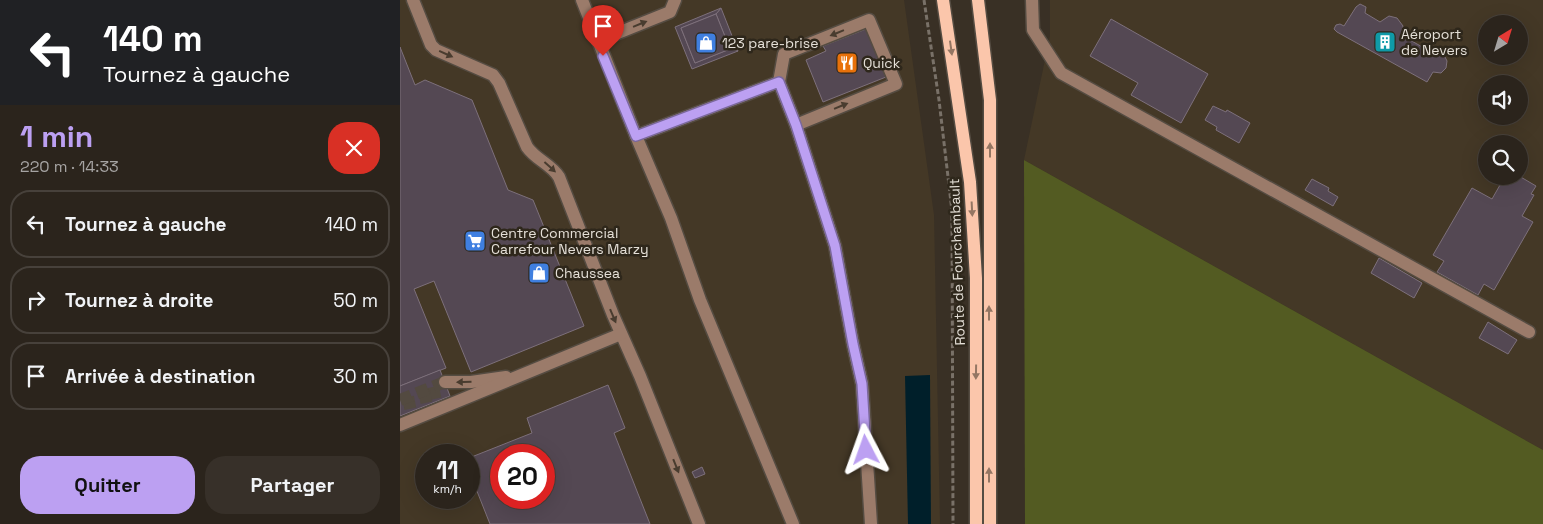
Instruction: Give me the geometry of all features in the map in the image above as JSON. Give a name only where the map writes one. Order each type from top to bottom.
[{"type":"main road","name":"Route de Fourchambault","points":[[943,0],[970,182],[976,278],[976,524]]},
{"type":"main road","points":[[978,0],[990,100],[990,524]]},
{"type":"street","points":[[413,0],[430,45],[436,50],[493,75],[499,83],[532,154],[554,168],[559,177],[699,524]]},
{"type":"street","points":[[582,0],[671,218],[700,300],[793,524]]},
{"type":"street","points":[[598,41],[670,12],[675,0]]},
{"type":"street","points":[[1032,0],[1033,30],[1061,73],[1529,332]]},
{"type":"street","points":[[796,125],[896,84],[869,20],[784,54],[779,82],[796,125],[835,246],[862,384],[871,524]]},
{"type":"street","points":[[636,136],[779,82]]},
{"type":"street","points":[[418,414],[519,376],[621,334]]},
{"type":"street","points":[[445,382],[471,382],[519,376]]},
{"type":"path","points":[[924,0],[940,100],[952,211],[953,524]]},
{"type":"shaded area","points":[[400,0],[904,0],[934,215],[940,524],[400,524]]},
{"type":"shaded area","points":[[1050,0],[1543,0],[1543,450],[1024,160],[1050,36]]},
{"type":"green space","points":[[1024,160],[1543,450],[1543,524],[1025,524]]},
{"type":"water","points":[[930,375],[931,524],[908,524],[905,376]]},
{"type":"building","name":"Aéroport de Nevers","points":[[1360,4],[1366,7],[1365,13],[1380,22],[1389,16],[1397,18],[1403,26],[1401,35],[1433,53],[1435,50],[1444,55],[1447,61],[1446,68],[1441,73],[1433,72],[1427,82],[1337,32],[1334,29],[1336,25],[1344,26]]},
{"type":"building","points":[[721,8],[738,51],[730,49],[716,14]]},
{"type":"building","points":[[721,8],[716,14],[681,28],[695,63],[730,49],[738,51],[692,69],[675,27]]},
{"type":"building","points":[[716,14],[730,49],[695,63],[681,28]]},
{"type":"building","points":[[1111,19],[1208,74],[1181,123],[1131,95],[1138,83],[1090,56]]},
{"type":"building","points":[[866,29],[886,77],[823,102],[806,60],[826,51],[823,46]]},
{"type":"building","name":"Centre Commercial Carrefour Nevers Marzy","points":[[400,47],[415,85],[425,80],[472,100],[508,190],[533,200],[584,326],[471,372],[434,281],[414,289],[446,368],[400,386]]},
{"type":"building","points":[[1213,106],[1226,112],[1227,110],[1250,123],[1239,143],[1216,130],[1217,127],[1205,120]]},
{"type":"building","points":[[1312,179],[1329,188],[1328,191],[1338,197],[1333,206],[1305,190]]},
{"type":"building","points":[[1528,181],[1536,186],[1531,194],[1534,195],[1522,216],[1533,222],[1494,290],[1484,284],[1478,295],[1437,272],[1444,261],[1433,255],[1472,188],[1492,199],[1500,185],[1528,185]]},
{"type":"building","points":[[1379,258],[1422,283],[1414,298],[1371,273]]},
{"type":"building","points":[[1488,322],[1517,340],[1508,354],[1479,338]]},
{"type":"building","points":[[440,370],[450,396],[400,416],[400,386]]},
{"type":"building","points":[[608,385],[625,428],[614,433],[650,524],[490,524],[480,499],[480,454],[490,450],[490,509],[555,509],[555,444],[504,444],[532,433],[527,418]]},
{"type":"building","points":[[702,467],[705,474],[695,478],[692,472]]},
{"type":"tunnel","points":[[400,400],[445,382]]},
{"type":"tunnel","points":[[433,387],[436,401]]},
{"type":"tunnel","points":[[424,391],[427,405]]},
{"type":"tunnel","points":[[408,397],[411,412]]},
{"type":"place","name":"Aéroport de Nevers","points":[[1385,42]]},
{"type":"place","name":"123 pare-brise","points":[[706,43]]},
{"type":"place","name":"Quick","points":[[847,63]]},
{"type":"place","name":"Centre Commercial Carrefour Nevers Marzy","points":[[475,241]]},
{"type":"place","name":"Chaussea","points":[[539,273]]},
{"type":"route","points":[[603,56],[636,136],[779,82],[796,125],[835,246],[862,384],[866,450]]}]
